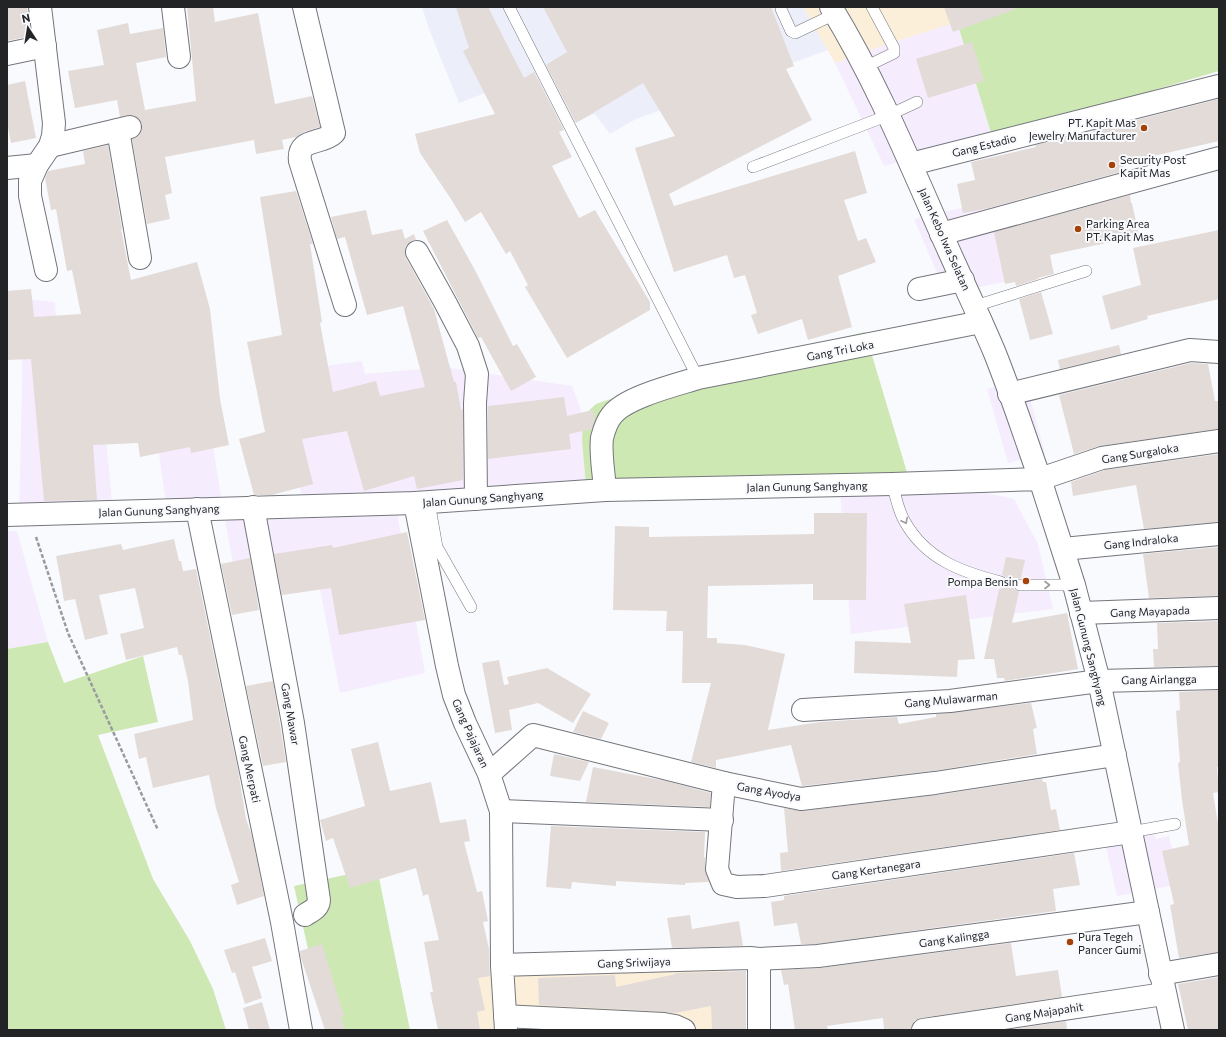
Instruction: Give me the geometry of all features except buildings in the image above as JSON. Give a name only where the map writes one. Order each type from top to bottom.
[{"type":"street","points":[[40,7],[54,123],[53,136],[50,146],[37,165],[30,182],[30,196],[46,270]]},
{"type":"street","points":[[173,7],[178,57]]},
{"type":"street","points":[[304,7],[334,134],[307,144],[302,149],[300,161],[345,305]]},
{"type":"street","name":"Jalan Kebo Iwa Selatan","points":[[833,10],[865,67],[889,115],[941,234],[963,280],[994,352],[1040,479]]},
{"type":"street","points":[[7,54],[45,46]]},
{"type":"street","name":"Gang Estadio","points":[[911,164],[1219,86]]},
{"type":"street","points":[[50,146],[124,128],[140,258]]},
{"type":"street","points":[[941,234],[1219,158]]},
{"type":"street","points":[[7,168],[37,165]]},
{"type":"street","points":[[418,252],[468,346],[477,374],[475,403],[476,499]]},
{"type":"street","points":[[919,289],[963,280]]},
{"type":"street","name":"Gang Tri Loka","points":[[605,490],[602,438],[606,424],[612,414],[625,404],[698,378],[978,314]]},
{"type":"street","points":[[1009,394],[1190,350],[1219,352]]},
{"type":"street","name":"Gang Surgaloka","points":[[1040,479],[1102,458],[1219,441]]},
{"type":"street","name":"Jalan Gunung Sanghyang","points":[[18,514],[422,502],[605,490],[892,484],[1040,479],[1074,585],[1099,681],[1162,984],[1173,1030]]},
{"type":"street","name":"Gang Pajajaran","points":[[422,502],[450,681],[465,723],[489,774],[501,811],[502,965]]},
{"type":"street","name":"Gang Mawar","points":[[253,507],[293,723],[319,900],[319,904],[305,915]]},
{"type":"street","name":"Gang Merpati","points":[[197,509],[282,922],[301,1030]]},
{"type":"street","name":"Gang Indraloka","points":[[1063,549],[1219,534]]},
{"type":"street","name":"Gang Mayapada","points":[[1081,613],[1219,608]]},
{"type":"street","name":"Gang Airlangga","points":[[1099,681],[1219,678]]},
{"type":"street","name":"Gang Mulawarman","points":[[803,710],[950,701],[1099,681]]},
{"type":"street","name":"Gang Ayodya","points":[[489,774],[533,735],[724,783],[801,799],[935,783],[1115,755]]},
{"type":"street","name":"Gang Kertanegara","points":[[724,783],[717,870],[723,884],[737,887],[765,886],[1131,832]]},
{"type":"street","points":[[501,811],[722,820]]},
{"type":"street","name":"Gang Kalingga","points":[[759,959],[818,956],[1148,912]]},
{"type":"street","points":[[759,959],[759,1030]]},
{"type":"street","name":"Gang Sriwijaya","points":[[502,965],[759,959]]},
{"type":"street","name":"Gang Majapahit","points":[[923,1030],[1162,984],[1219,964]]},
{"type":"street","points":[[502,965],[506,1023],[664,1024],[675,1026],[684,1030]]},
{"type":"lane","points":[[509,7],[698,378]]},
{"type":"lane","points":[[865,67],[894,53],[895,51],[872,7]]},
{"type":"lane","points":[[781,9],[791,31],[795,33],[833,10]]},
{"type":"lane","points":[[753,167],[889,115],[917,102]]},
{"type":"lane","points":[[978,314],[1086,271]]},
{"type":"lane","points":[[892,484],[904,521],[920,543],[941,561],[1001,582]]},
{"type":"lane","points":[[422,502],[437,547],[471,607]]},
{"type":"lane","points":[[1020,585],[1074,585]]},
{"type":"lane","points":[[1131,832],[1175,824]]},
{"type":"path","points":[[18,514],[68,633],[158,830]]},
{"type":"shaded area","points":[[422,7],[803,7],[828,50],[636,119],[610,134],[595,114],[562,127],[527,77],[459,103],[429,29]]},
{"type":"shaded area","points":[[803,7],[1006,7],[893,42],[835,63]]},
{"type":"shaded area","points":[[957,22],[992,136],[884,166],[835,63],[893,42]]},
{"type":"shaded area","points":[[1017,195],[1033,276],[946,294],[914,219]]},
{"type":"shaded area","points":[[24,299],[55,302],[61,395],[102,392],[113,514],[19,518]]},
{"type":"shaded area","points":[[139,308],[192,315],[223,509],[167,512]]},
{"type":"shaded area","points":[[362,361],[365,374],[443,367],[572,386],[583,416],[582,441],[587,497],[396,507],[425,673],[340,693],[320,589],[240,602],[223,509],[304,505],[284,417],[311,368]]},
{"type":"shaded area","points":[[1025,379],[1045,454],[1008,463],[987,389]]},
{"type":"shaded area","points":[[968,489],[1014,499],[1038,544],[1053,609],[851,634],[840,491]]},
{"type":"shaded area","points":[[7,531],[17,531],[48,642],[7,649]]},
{"type":"shaded area","points":[[1153,829],[1156,839],[1169,836],[1180,884],[1117,896],[1104,838]]},
{"type":"shaded area","points":[[727,963],[729,1030],[476,1030],[475,974]]},
{"type":"green space","points":[[1006,7],[1219,7],[1219,71],[1028,127],[992,136],[957,22]]},
{"type":"green space","points":[[865,332],[912,489],[587,497],[582,441],[583,416],[596,404],[665,380]]},
{"type":"green space","points":[[48,642],[64,683],[143,656],[158,722],[98,735],[153,879],[190,941],[213,989],[226,1030],[7,1030],[7,649]]},
{"type":"green space","points":[[377,868],[410,1030],[326,1030],[294,886]]},
{"type":"place","name":"PT. Kapit Mas Jewelry Manufacturer","points":[[1144,128]]},
{"type":"place","name":"Security Post Kapit Mas","points":[[1112,165]]},
{"type":"place","name":"Parking Area PT. Kapit Mas","points":[[1078,229]]},
{"type":"place","name":"Pompa Bensin","points":[[1026,581]]},
{"type":"place","name":"Pura Tegeh Pancer Gumi","points":[[1070,942]]}]
